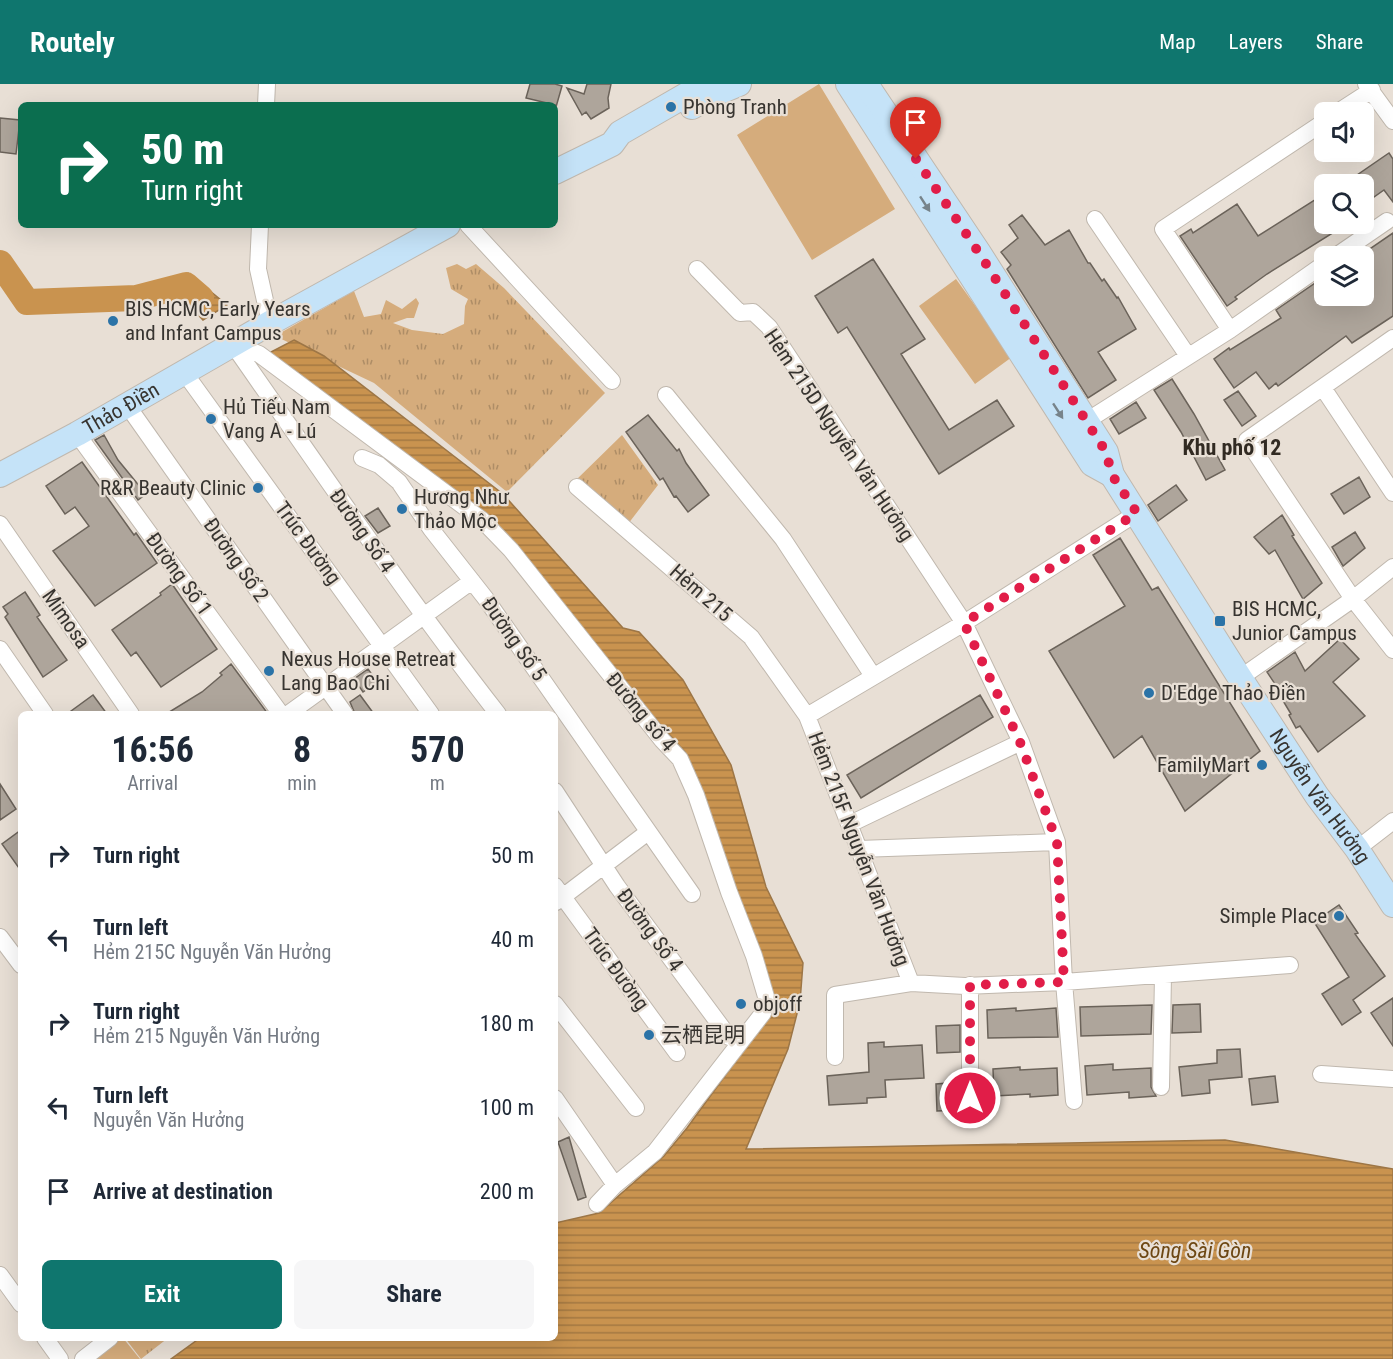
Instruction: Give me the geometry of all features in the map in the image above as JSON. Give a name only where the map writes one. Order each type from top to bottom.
[{"type":"main road","points":[[612,144],[620,133],[705,84]]},
{"type":"main road","points":[[558,171],[612,144],[624,144],[715,94],[739,84]]},
{"type":"main road","name":"Nguyễn Văn Hưởng","points":[[848,84],[1092,465],[1112,475]]},
{"type":"main road","name":"Nguyễn Văn Hưởng","points":[[866,84],[979,253],[1106,452],[1112,475],[1240,678],[1317,796],[1393,905]]},
{"type":"main road","points":[[238,347],[270,323],[443,228]]},
{"type":"main road","name":"Thảo Điền","points":[[0,476],[184,372],[238,347]]},
{"type":"street","points":[[266,102],[267,84]]},
{"type":"street","points":[[1350,102],[1369,87],[1393,121]]},
{"type":"street","points":[[1230,330],[1163,229],[1314,129]]},
{"type":"street","points":[[1095,219],[1188,356]]},
{"type":"street","points":[[1351,246],[1387,221]]},
{"type":"street","points":[[260,228],[258,269],[270,323]]},
{"type":"street","points":[[471,228],[612,381]]},
{"type":"street","name":"Hẻm 215D Nguyễn Văn Hưởng","points":[[697,269],[740,313],[753,312],[769,327],[964,623]]},
{"type":"street","points":[[1086,422],[1230,330],[1314,271]]},
{"type":"street","points":[[1393,338],[1247,440],[1353,599],[1393,650]]},
{"type":"street","name":"Đường số 4","points":[[238,347],[259,354],[482,520],[511,550],[577,635],[680,759],[696,795],[768,1000],[763,1013],[733,1044]]},
{"type":"street","name":"Đường Số 4","points":[[238,347],[365,536],[423,617],[496,711]]},
{"type":"street","name":"Trúc Đường","points":[[184,372],[429,711]]},
{"type":"street","points":[[1323,388],[1393,493]]},
{"type":"street","points":[[666,395],[783,539],[873,676]]},
{"type":"street","name":"Đường Số 2","points":[[127,405],[343,711]]},
{"type":"street","name":"Đường Số 1","points":[[77,434],[278,711]]},
{"type":"street","name":"Đường Số 5","points":[[362,458],[379,465],[399,482],[431,529],[472,581],[692,894]]},
{"type":"street","name":"Hẻm 215","points":[[577,487],[751,637],[807,716]]},
{"type":"street","points":[[807,716],[964,623],[1137,513]]},
{"type":"street","name":"Mimosa","points":[[0,524],[130,711]]},
{"type":"street","points":[[1240,678],[1353,599],[1393,567]]},
{"type":"street","points":[[292,711],[472,581]]},
{"type":"street","points":[[964,623],[1020,742],[1057,842],[1064,982],[1074,1101]]},
{"type":"street","points":[[0,649],[43,711]]},
{"type":"street","name":"Hẻm 215F Nguyễn Văn Hưởng","points":[[807,716],[911,983]]},
{"type":"street","points":[[849,825],[1020,742]]},
{"type":"street","name":"Đường Số 4","points":[[558,796],[604,866],[733,1044]]},
{"type":"street","points":[[1356,849],[1393,821]]},
{"type":"street","points":[[558,895],[604,866],[648,832]]},
{"type":"street","points":[[859,849],[1057,842]]},
{"type":"street","name":"Trúc Đường","points":[[558,895],[677,1053]]},
{"type":"street","points":[[0,937],[18,962]]},
{"type":"street","points":[[835,1057],[835,995],[911,983],[970,985],[1064,982],[1290,965]]},
{"type":"street","points":[[1161,1087],[1163,975]]},
{"type":"street","points":[[970,985],[970,1120]]},
{"type":"street","points":[[558,1008],[636,1108]]},
{"type":"street","points":[[597,1204],[615,1185],[655,1152],[733,1044]]},
{"type":"street","points":[[1321,1074],[1393,1078]]},
{"type":"street","points":[[558,1102],[615,1185]]},
{"type":"street","points":[[0,1275],[18,1300]]},
{"type":"street","points":[[47,1341],[60,1359]]},
{"type":"street","points":[[83,1359],[106,1341]]},
{"type":"green space","points":[[819,84],[895,209],[812,260],[737,135]]},
{"type":"green space","points":[[457,264],[466,269],[476,264],[504,288],[605,393],[507,492],[374,383],[275,336],[354,291],[364,317],[381,314],[386,300],[402,309],[416,298],[419,303],[414,318],[393,323],[412,330],[443,334],[464,324],[465,306],[468,299],[451,289],[446,268]]},
{"type":"green space","points":[[956,279],[1012,357],[975,384],[919,306]]},
{"type":"green space","points":[[622,435],[658,485],[628,524],[575,481]]},
{"type":"green space","points":[[116,1341],[125,1341],[140,1359],[94,1359]]},
{"type":"green space","points":[[127,1341],[164,1341],[141,1359]]},
{"type":"water","points":[[188,273],[227,305],[203,320],[167,282]]},
{"type":"water","name":"Sông Sài Gòn","points":[[294,340],[324,356],[503,494],[623,628],[639,632],[683,680],[731,765],[766,887],[803,963],[800,1002],[788,1049],[746,1149],[1225,1140],[1393,1169],[1393,1359],[171,1359],[196,1341],[558,1341],[558,1222],[599,1213],[664,1156],[775,1007],[685,752],[641,703],[516,546],[271,356],[271,352]]},
{"type":"building","points":[[530,84],[562,86],[557,102],[543,102],[526,98]]},
{"type":"building","points":[[587,84],[611,84],[608,98],[609,108],[591,119],[586,112],[582,115],[567,88],[584,94]]},
{"type":"building","points":[[0,118],[18,120],[16,154],[0,152]]},
{"type":"building","points":[[1389,153],[1393,159],[1393,202],[1384,190],[1374,197],[1374,174],[1359,174]]},
{"type":"building","points":[[1314,200],[1314,234],[1331,234],[1267,274],[1235,297],[1237,299],[1227,306],[1180,236],[1191,229],[1193,233],[1237,204],[1258,236]]},
{"type":"building","points":[[1022,215],[1045,245],[1069,230],[1088,263],[1118,297],[1136,329],[1098,352],[1116,380],[1088,398],[1007,269],[1011,265],[1001,252],[1018,238],[1009,225]]},
{"type":"building","points":[[1393,233],[1393,316],[1352,343],[1346,336],[1278,386],[1276,383],[1269,389],[1256,372],[1234,388],[1214,359],[1281,318],[1276,310],[1314,284],[1314,306],[1374,306],[1374,246]]},
{"type":"building","points":[[873,259],[925,339],[901,354],[949,430],[997,400],[1014,426],[939,474],[847,327],[838,333],[815,296]]},
{"type":"building","points":[[1172,379],[1225,470],[1206,480],[1181,432],[1154,390]]},
{"type":"building","points":[[1238,391],[1256,416],[1242,426],[1224,400]]},
{"type":"building","points":[[1136,402],[1146,418],[1119,434],[1110,419]]},
{"type":"building","points":[[648,415],[677,451],[679,449],[709,495],[688,512],[676,496],[674,497],[663,478],[660,480],[626,432]]},
{"type":"building","points":[[104,435],[118,460],[146,494],[138,500],[95,440]]},
{"type":"building","points":[[82,462],[157,563],[95,606],[53,551],[89,526],[75,507],[65,514],[46,486]]},
{"type":"building","points":[[1359,477],[1370,497],[1344,514],[1331,494]]},
{"type":"building","points":[[1176,485],[1187,500],[1158,521],[1148,505]]},
{"type":"building","points":[[378,508],[390,526],[378,533],[365,516]]},
{"type":"building","points":[[1282,515],[1294,535],[1292,536],[1322,583],[1303,599],[1275,550],[1269,554],[1254,537]]},
{"type":"building","points":[[1355,532],[1365,548],[1343,566],[1332,547]]},
{"type":"building","name":"D'Edge Thảo Điền","points":[[1120,538],[1152,590],[1158,587],[1260,751],[1185,811],[1142,736],[1114,758],[1049,651],[1125,606],[1093,555]]},
{"type":"building","points":[[172,584],[217,649],[161,687],[136,652],[131,656],[112,630],[161,595],[160,593]]},
{"type":"building","points":[[25,592],[40,615],[37,617],[67,660],[43,677],[5,617],[8,614],[3,607]]},
{"type":"building","points":[[1340,639],[1359,659],[1333,682],[1365,716],[1318,752],[1300,726],[1296,728],[1279,694],[1281,693],[1267,672],[1295,652],[1305,671]]},
{"type":"building","points":[[231,664],[266,711],[171,711],[202,692],[222,675],[220,673]]},
{"type":"building","points":[[368,669],[377,682],[363,692],[354,679]]},
{"type":"building","points":[[93,695],[105,711],[71,711]]},
{"type":"building","points":[[360,695],[372,711],[354,711],[350,702]]},
{"type":"building","points":[[980,695],[993,717],[861,798],[847,775]]},
{"type":"building","points":[[0,784],[16,809],[0,820]]},
{"type":"building","points":[[18,832],[18,867],[2,844]]},
{"type":"building","points":[[1339,905],[1358,933],[1355,934],[1385,976],[1353,1000],[1361,1012],[1342,1025],[1322,994],[1349,977],[1314,922]]},
{"type":"building","points":[[1393,998],[1393,1046],[1371,1013]]},
{"type":"building","points":[[1200,1004],[1201,1032],[1172,1033],[1173,1005]]},
{"type":"building","points":[[1152,1005],[1151,1034],[1081,1036],[1080,1007]]},
{"type":"building","points":[[1016,1008],[1016,1011],[1056,1008],[1058,1037],[988,1038],[987,1010]]},
{"type":"building","points":[[960,1025],[960,1052],[937,1053],[936,1026]]},
{"type":"building","points":[[884,1042],[884,1047],[922,1045],[924,1078],[885,1080],[886,1097],[867,1098],[867,1103],[829,1105],[827,1076],[869,1072],[868,1043]]},
{"type":"building","points":[[1240,1049],[1242,1077],[1209,1080],[1210,1093],[1182,1096],[1179,1067],[1217,1063],[1217,1050]]},
{"type":"building","points":[[1113,1064],[1113,1070],[1151,1068],[1151,1087],[1156,1096],[1129,1098],[1129,1092],[1087,1095],[1085,1066]]},
{"type":"building","points":[[1020,1067],[1020,1070],[1057,1068],[1058,1095],[994,1096],[993,1069]]},
{"type":"building","points":[[1275,1076],[1278,1102],[1252,1105],[1249,1079]]},
{"type":"building","points":[[960,1082],[960,1110],[937,1111],[936,1084]]},
{"type":"building","points":[[569,1137],[586,1197],[578,1200],[558,1142]]},
{"type":"waterway","points":[[0,263],[27,302],[136,298],[186,285],[201,298]]},
{"type":"place","name":"Phòng Tranh","points":[[671,107]]},
{"type":"place","name":"BIS HCMC, Early Years and Infant Campus","points":[[113,321]]},
{"type":"place","name":"Hủ Tiếu Nam Vang A - Lú","points":[[211,419]]},
{"type":"place","name":"R&R Beauty Clinic","points":[[258,488]]},
{"type":"place","name":"Hương Như Thảo Mộc","points":[[402,509]]},
{"type":"place","name":"BIS HCMC, Junior Campus","points":[[1220,621]]},
{"type":"place","name":"Nexus House Retreat Lang Bao Chi","points":[[269,671]]},
{"type":"place","name":"D'Edge Thảo Điền","points":[[1149,693]]},
{"type":"place","name":"FamilyMart","points":[[1262,765]]},
{"type":"place","name":"Simple Place","points":[[1339,916]]},
{"type":"place","name":"objoff","points":[[741,1004]]},
{"type":"place","name":"云栖昆明","points":[[649,1035]]},
{"type":"district","name":"Khu phố 12","points":[[1232,447]]},
{"type":"route","points":[[916,159],[1106,452],[1112,475],[1137,513],[964,623],[1020,742],[1057,842],[1064,982],[970,985],[970,1098]]}]
